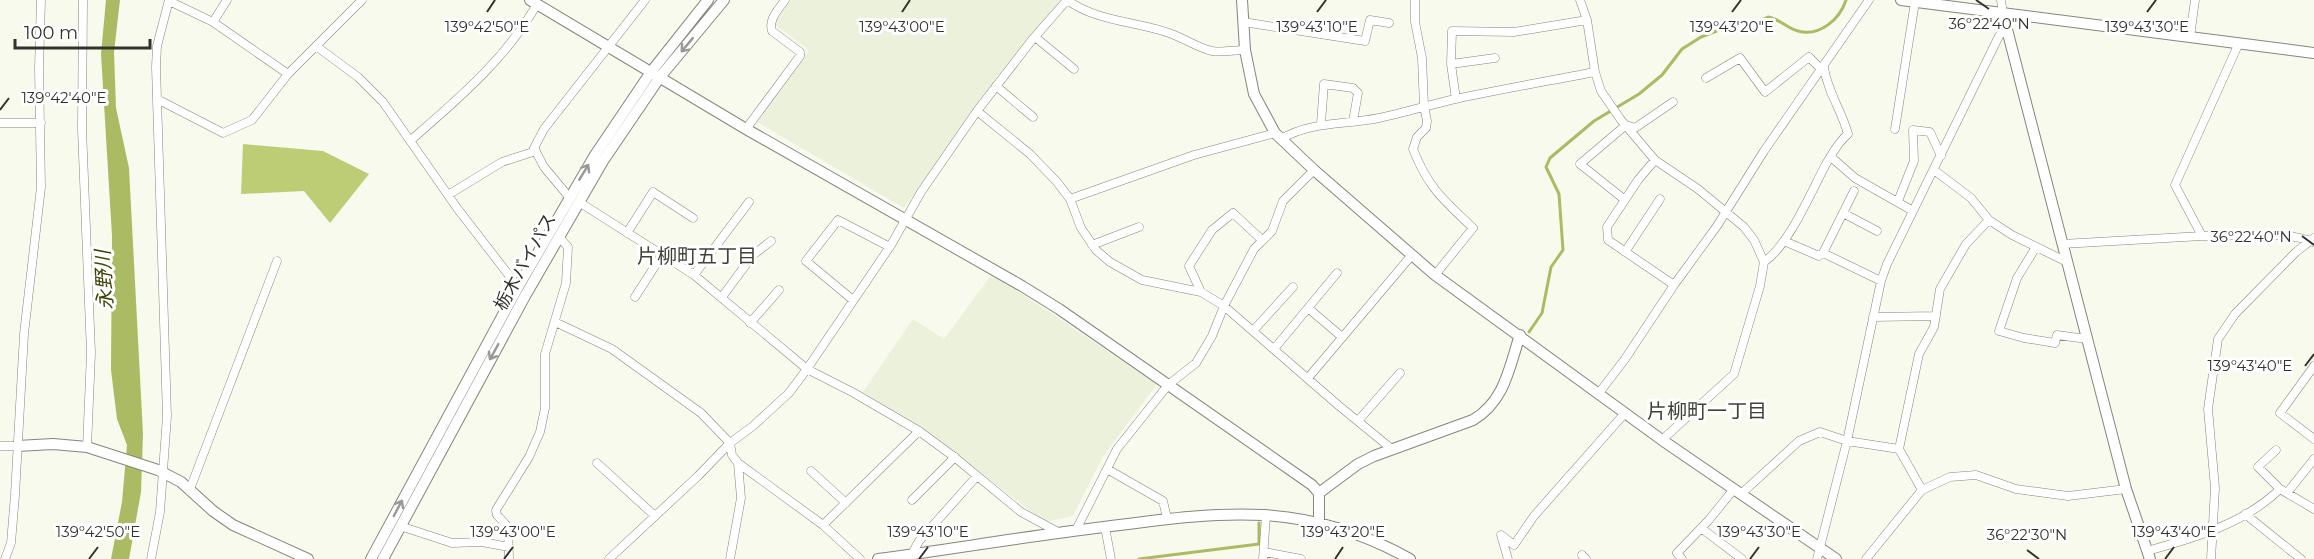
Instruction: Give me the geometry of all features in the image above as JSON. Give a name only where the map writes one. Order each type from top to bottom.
[{"type":"street","points":[[5,559],[10,543],[24,334],[40,187],[41,0]]},
{"type":"street","points":[[83,0],[82,129],[92,353],[90,448]]},
{"type":"street","points":[[150,559],[160,512],[166,367],[156,67],[158,46],[169,0],[213,22],[288,74]]},
{"type":"street","points":[[213,22],[226,0]]},
{"type":"street","points":[[158,99],[223,133],[252,120],[288,74],[362,0]]},
{"type":"street","points":[[645,0],[544,129],[534,148],[544,167],[574,199],[694,275],[807,369],[854,393],[919,432],[956,457],[1022,512],[1058,532]]},
{"type":"street","name":"栃木バイパス","points":[[371,559],[518,287],[574,199],[618,138],[656,75],[708,0]]},
{"type":"street","name":"栃木バイパス","points":[[656,75],[724,0]]},
{"type":"street","points":[[746,129],[800,56],[800,52],[770,27],[770,22],[786,0]]},
{"type":"street","points":[[609,559],[730,443],[753,426],[789,393],[890,247],[905,219],[977,111],[1035,36],[1067,0],[1082,10],[1125,24],[1155,28],[1186,38],[1200,48],[1214,52],[1245,50]]},
{"type":"street","points":[[1242,0],[1245,50],[1254,94],[1278,136],[1314,170],[1435,275],[1737,492],[1818,554],[1836,559]]},
{"type":"street","points":[[1415,0],[1415,22],[1422,58],[1424,106],[1427,121],[1426,128],[1417,137],[1413,149],[1424,175],[1441,199],[1473,228],[1435,275]]},
{"type":"street","points":[[1580,0],[1587,20],[1595,72],[1601,91],[1655,160],[1698,189],[1744,227],[1754,240],[1764,262],[1760,286],[1734,374],[1662,440]]},
{"type":"street","points":[[1599,393],[1726,214],[1764,152],[1869,0]]},
{"type":"street","points":[[1901,0],[2314,53]]},
{"type":"street","points":[[2001,0],[2002,14],[2126,489],[2148,555],[2212,532],[2245,514],[2283,491],[2314,459]]},
{"type":"street","points":[[2190,37],[2195,0]]},
{"type":"street","points":[[411,140],[461,97],[498,60],[524,27],[533,2],[746,129],[1059,309],[1302,476],[1319,493],[1319,522]]},
{"type":"street","points":[[1895,129],[1915,2]]},
{"type":"street","points":[[1243,22],[1365,41],[1370,20],[1389,23]]},
{"type":"street","points":[[1456,99],[1451,64],[1452,31],[1514,32],[1587,20]]},
{"type":"street","points":[[1818,554],[1846,441],[1881,281],[1887,264],[1999,36],[2007,27]]},
{"type":"street","points":[[1035,36],[1074,69]]},
{"type":"street","points":[[2202,236],[2175,185],[2239,43]]},
{"type":"street","points":[[316,46],[358,77],[383,102],[448,195],[518,287]]},
{"type":"street","points":[[1706,78],[1740,58],[1765,92],[1809,57],[1823,69],[1844,118],[1848,134],[1830,157],[1784,241],[1774,255],[1764,262]]},
{"type":"street","points":[[1451,64],[1495,58]]},
{"type":"street","points":[[1070,199],[1194,155],[1291,133],[1321,123],[1332,125],[1379,118],[1456,99],[1595,72]]},
{"type":"street","points":[[1321,123],[1324,84],[1353,88],[1358,93],[1353,121]]},
{"type":"street","points":[[996,86],[1033,117]]},
{"type":"street","points":[[1626,125],[1635,128],[1674,102]]},
{"type":"street","points":[[977,111],[1030,154],[1057,182],[1070,199],[1081,228],[1092,245],[1110,262],[1142,280],[1202,292],[1224,306],[1394,450]]},
{"type":"street","points":[[0,123],[41,123]]},
{"type":"street","points":[[1625,200],[1581,164],[1626,125]]},
{"type":"street","points":[[1898,201],[1914,161],[1913,130],[1930,132],[1941,156]]},
{"type":"street","points":[[448,195],[501,162],[536,151]]},
{"type":"street","points":[[1830,157],[1855,178],[1913,211]]},
{"type":"street","points":[[1655,160],[1607,227],[1608,240],[1674,285]]},
{"type":"street","points":[[1076,530],[1118,450],[1168,385],[1196,363],[1212,336],[1224,306],[1254,249],[1272,231],[1283,201],[1314,170]]},
{"type":"street","points":[[1934,170],[1959,187],[1989,220],[2012,235],[2067,262]]},
{"type":"street","points":[[1784,241],[1819,256],[1823,253],[1854,191]]},
{"type":"street","points":[[627,233],[653,192],[693,218]]},
{"type":"street","name":"栃木バイパス","points":[[383,559],[559,237],[574,199]]},
{"type":"street","points":[[1625,252],[1660,199]]},
{"type":"street","points":[[694,275],[749,201]]},
{"type":"street","points":[[1202,292],[1189,266],[1212,230],[1233,213],[1262,240]]},
{"type":"street","points":[[1843,213],[1877,231]]},
{"type":"street","points":[[853,300],[806,261],[838,220],[890,247]]},
{"type":"street","points":[[1922,490],[1899,448],[1919,354],[1935,327],[1940,289],[1947,274],[1966,244],[1989,220]]},
{"type":"street","points":[[1092,245],[1139,227]]},
{"type":"street","points":[[2062,244],[2202,236],[2292,237],[2313,241]]},
{"type":"street","points":[[509,559],[508,527],[496,515],[496,510],[529,457],[540,432],[544,408],[545,354],[566,283],[568,247],[559,237]]},
{"type":"street","points":[[722,297],[753,255],[771,241]]},
{"type":"street","points":[[2211,559],[2215,489],[2208,409],[2218,339],[2235,314],[2296,252],[2313,241]]},
{"type":"street","points":[[2036,247],[2017,278],[1999,331],[2055,343],[2057,335],[2087,339]]},
{"type":"street","points":[[1823,253],[1881,281]]},
{"type":"street","points":[[635,297],[662,255]]},
{"type":"street","points":[[1308,378],[1411,256]]},
{"type":"street","points":[[190,489],[277,261]]},
{"type":"street","points":[[1274,349],[1337,273]]},
{"type":"street","points":[[1253,331],[1293,286]]},
{"type":"street","points":[[750,323],[779,290]]},
{"type":"street","points":[[1308,308],[1342,337]]},
{"type":"street","points":[[1873,316],[1936,316]]},
{"type":"street","points":[[555,321],[612,349],[701,413],[730,443],[732,455],[738,463],[823,525],[860,559]]},
{"type":"street","points":[[1319,493],[1358,464],[1374,456],[1473,420],[1486,412],[1496,402],[1520,335]]},
{"type":"street","points":[[2314,366],[2280,413],[2314,439]]},
{"type":"street","points":[[1358,421],[1401,373]]},
{"type":"street","points":[[1508,559],[1501,535],[1514,545],[1534,516],[1625,413]]},
{"type":"street","points":[[823,525],[919,432]]},
{"type":"street","points":[[1677,557],[1701,528],[1737,492],[1799,441],[1820,432],[1846,441],[1899,448]]},
{"type":"street","points":[[0,446],[53,444],[90,448],[161,471],[190,489],[213,511],[233,525],[308,559]]},
{"type":"street","points":[[2276,450],[2258,467],[2283,491],[2314,509]]},
{"type":"street","points":[[912,500],[956,457]]},
{"type":"street","points":[[597,463],[655,516]]},
{"type":"street","points":[[730,559],[741,498],[738,463]]},
{"type":"street","points":[[1107,470],[1163,501],[1167,518]]},
{"type":"street","points":[[811,471],[846,503]]},
{"type":"street","points":[[1866,559],[1922,490],[1938,481],[1964,475],[1990,479],[2016,489],[2068,496],[2126,489]]},
{"type":"street","points":[[912,554],[919,541],[977,476]]},
{"type":"street","points":[[878,559],[1058,532],[1167,518],[1231,513],[1319,522],[1371,540],[1409,559]]},
{"type":"street","points":[[2245,514],[2301,559]]},
{"type":"street","points":[[1266,515],[1264,555],[1301,559]]},
{"type":"street","points":[[400,526],[452,543],[482,543],[509,547]]},
{"type":"street","points":[[1106,527],[1111,559]]},
{"type":"street","points":[[1701,528],[1742,559]]},
{"type":"shaded area","points":[[106,0],[120,0],[114,52],[116,108],[129,168],[143,434],[141,492],[129,559],[111,559],[122,502],[127,445],[117,419],[111,370],[112,236],[101,54]]},
{"type":"shaded area","points":[[791,0],[1060,0],[997,77],[904,208],[757,122],[809,50],[774,24]]},
{"type":"shaded area","points":[[243,144],[323,151],[369,174],[330,223],[304,191],[241,194]]},
{"type":"shaded area","points":[[992,274],[1157,384],[1102,458],[1073,516],[1045,522],[956,454],[863,392],[913,319],[944,339]]},
{"type":"waterway","points":[[1529,332],[1542,313],[1551,267],[1563,250],[1559,194],[1546,167],[1550,158],[1594,121],[1639,94],[1662,75],[1682,49],[1701,37],[1719,30],[1739,32],[1768,17],[1794,30],[1814,31],[1834,20],[1846,0]]},
{"type":"waterway","points":[[1139,559],[1259,544],[1259,523]]},
{"type":"district","name":"片柳町五丁目","points":[[697,256]]},
{"type":"district","name":"片柳町一丁目","points":[[1707,411]]},
{"type":"water label","name":"永野川","points":[[104,280]]}]
